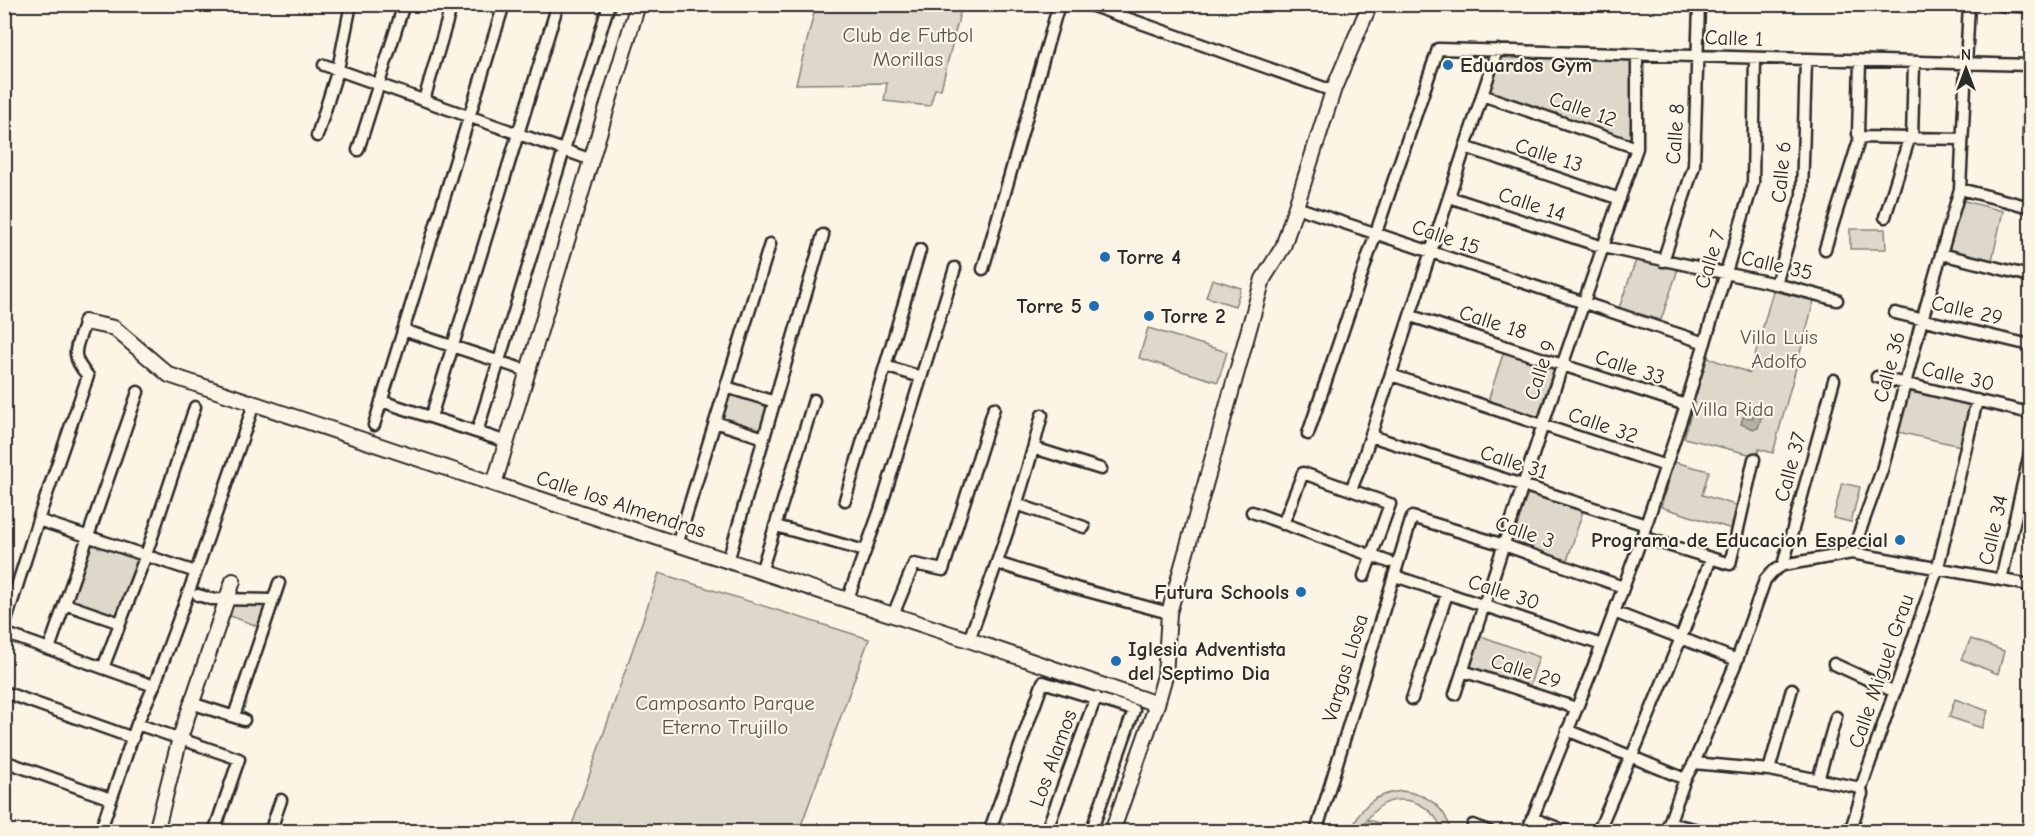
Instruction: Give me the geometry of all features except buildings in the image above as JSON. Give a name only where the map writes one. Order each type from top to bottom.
[{"type":"street","points":[[316,136],[338,69],[351,4]]},
{"type":"street","points":[[358,150],[404,4]]},
{"type":"street","points":[[424,100],[452,4]]},
{"type":"street","points":[[374,425],[504,4]]},
{"type":"street","points":[[431,417],[558,4]]},
{"type":"street","points":[[477,432],[609,4]]},
{"type":"street","points":[[494,484],[638,4]]},
{"type":"street","points":[[983,269],[1059,4]]},
{"type":"street","points":[[1087,4],[1333,92]]},
{"type":"street","points":[[1112,831],[1165,676],[1169,613],[1263,279],[1283,247],[1333,92],[1370,4]]},
{"type":"street","name":"Calle 8","points":[[1663,261],[1694,166],[1699,4]]},
{"type":"street","points":[[1969,4],[1960,189],[2031,207]]},
{"type":"street","points":[[2003,4],[2031,5]]},
{"type":"street","name":"Calle 1","points":[[1377,234],[1437,50],[1440,48],[2030,65]]},
{"type":"street","points":[[1351,490],[1432,253],[1497,50]]},
{"type":"street","name":"Calle 9","points":[[1455,694],[1542,425],[1637,148],[1637,55]]},
{"type":"street","name":"Calle 7","points":[[1527,831],[1602,645],[1642,537],[1686,405],[1755,177],[1755,58]]},
{"type":"street","name":"Calle 6","points":[[1776,284],[1800,205],[1803,187],[1806,60]]},
{"type":"street","points":[[1825,249],[1860,137],[1858,134],[1860,61]]},
{"type":"street","points":[[1885,217],[1910,139],[1914,63]]},
{"type":"street","points":[[324,64],[592,160]]},
{"type":"street","points":[[2030,65],[2029,136],[2031,139]]},
{"type":"street","name":"Calle 12","points":[[1482,95],[1637,148]]},
{"type":"street","points":[[1860,137],[1962,139]]},
{"type":"street","name":"Calle 13","points":[[1465,147],[1620,199]]},
{"type":"street","name":"Calle 36","points":[[1852,553],[1882,470],[1960,189]]},
{"type":"street","name":"Calle 14","points":[[1449,197],[1603,247]]},
{"type":"street","name":"Calle 15","points":[[1296,207],[1583,304]]},
{"type":"street","points":[[1308,434],[1377,234]]},
{"type":"street","points":[[728,561],[823,236]]},
{"type":"street","points":[[677,545],[770,244]]},
{"type":"street","name":"Calle 35","points":[[1603,247],[1776,284],[1837,300]]},
{"type":"street","points":[[845,500],[920,250]]},
{"type":"street","points":[[1941,254],[2031,276]]},
{"type":"street","points":[[847,601],[880,510],[955,268]]},
{"type":"street","points":[[1583,304],[1705,343]]},
{"type":"street","name":"Calle 29","points":[[1895,313],[2031,345]]},
{"type":"street","name":"Calle 18","points":[[1411,316],[1562,366]]},
{"type":"street","points":[[4,627],[88,376],[77,362],[75,355],[85,322]]},
{"type":"street","name":"Calle los Almendras","points":[[85,322],[114,328],[169,375],[1157,704]]},
{"type":"street","points":[[404,330],[528,371]]},
{"type":"street","points":[[885,366],[921,377]]},
{"type":"street","name":"Calle 33","points":[[1562,366],[1686,405]]},
{"type":"street","name":"Calle 32","points":[[1391,375],[1666,466]]},
{"type":"street","name":"Calle 30","points":[[1877,377],[2031,413]]},
{"type":"street","name":"Calle 37","points":[[1783,565],[1834,380]]},
{"type":"street","points":[[726,387],[775,402]]},
{"type":"street","points":[[49,649],[138,392]]},
{"type":"street","points":[[761,572],[814,400]]},
{"type":"street","points":[[1938,567],[1977,400]]},
{"type":"street","points":[[381,401],[507,442]]},
{"type":"street","points":[[100,831],[196,572],[254,404]]},
{"type":"street","points":[[103,668],[146,555],[195,407]]},
{"type":"street","points":[[893,615],[914,564],[943,570],[994,408]]},
{"type":"street","points":[[969,640],[997,563],[1034,448],[1042,415]]},
{"type":"street","points":[[715,422],[764,438]]},
{"type":"street","name":"Calle 31","points":[[1371,436],[1646,525]]},
{"type":"street","points":[[1034,448],[1101,469]]},
{"type":"street","name":"Calle 34","points":[[2001,580],[2031,453]]},
{"type":"street","points":[[1642,537],[1730,564],[1754,459]]},
{"type":"street","points":[[1283,524],[1303,473],[1390,504],[1364,576]]},
{"type":"street","points":[[1016,504],[1084,527]]},
{"type":"street","points":[[1252,512],[1389,562]]},
{"type":"street","name":"Calle 3","points":[[1412,517],[1504,545],[1623,587]]},
{"type":"street","name":"Vargas Llosa","points":[[1316,831],[1412,517]]},
{"type":"street","points":[[38,520],[196,572]]},
{"type":"street","points":[[776,526],[865,551]]},
{"type":"street","points":[[1707,831],[1667,827],[1737,660],[1765,580],[1772,572],[1783,565],[1852,553],[2031,585]]},
{"type":"street","points":[[1598,831],[1681,638],[1711,558]]},
{"type":"street","points":[[997,563],[1076,588],[1169,613]]},
{"type":"street","name":"Calle Miguel Grau","points":[[1862,788],[1938,567]]},
{"type":"street","name":"Calle 30","points":[[1395,576],[1602,645]]},
{"type":"street","points":[[156,831],[180,738],[233,581]]},
{"type":"street","points":[[191,703],[239,718],[279,583]]},
{"type":"street","points":[[1412,699],[1447,594]]},
{"type":"street","points":[[198,595],[211,598],[273,600]]},
{"type":"street","points":[[65,604],[120,623]]},
{"type":"street","points":[[1614,612],[1737,660]]},
{"type":"street","points":[[4,633],[154,686]]},
{"type":"street","points":[[1834,664],[1895,692]]},
{"type":"street","name":"Calle 29","points":[[1463,671],[1576,708]]},
{"type":"street","points":[[989,831],[1043,682],[1096,697],[1134,711],[1091,831]]},
{"type":"street","points":[[1769,770],[1792,689]]},
{"type":"street","points":[[4,692],[133,738]]},
{"type":"street","name":"Los Alamos","points":[[1046,831],[1096,697]]},
{"type":"street","points":[[1818,780],[1836,717]]},
{"type":"street","points":[[138,724],[239,759],[214,831]]},
{"type":"street","points":[[1567,730],[1630,758],[1686,779]]},
{"type":"street","points":[[4,761],[111,799]]},
{"type":"street","points":[[1694,763],[1769,770],[1862,788],[1850,831]]},
{"type":"street","points":[[270,831],[281,800]]},
{"type":"street","points":[[1532,818],[1568,831]]},
{"type":"street","points":[[1473,825],[1490,831]]},
{"type":"green space","name":"Club de Futbol Morillas","points":[[816,5],[962,5],[941,89],[935,89],[930,106],[884,101],[887,83],[796,84]]},
{"type":"green space","points":[[1501,53],[1635,60],[1633,141],[1488,94]]},
{"type":"green space","points":[[1961,200],[2003,211],[1991,265],[1946,254]]},
{"type":"green space","points":[[1850,229],[1885,229],[1886,249],[1850,249]]},
{"type":"green space","points":[[1636,260],[1678,269],[1661,320],[1619,308]]},
{"type":"green space","points":[[1212,279],[1241,288],[1235,306],[1206,297]]},
{"type":"green space","name":"Villa Rida","points":[[1773,291],[1814,301],[1773,453],[1759,449],[1757,456],[1684,438],[1706,357],[1750,373]]},
{"type":"green space","points":[[1148,328],[1227,352],[1218,382],[1139,358]]},
{"type":"green space","points":[[1504,351],[1554,368],[1538,417],[1488,401]]},
{"type":"green space","points":[[728,391],[770,404],[761,433],[719,419]]},
{"type":"green space","points":[[1908,391],[1971,405],[1961,446],[1898,432]]},
{"type":"green space","points":[[1674,462],[1709,471],[1702,495],[1739,506],[1732,529],[1661,507]]},
{"type":"green space","points":[[1842,483],[1860,487],[1851,522],[1833,518]]},
{"type":"green space","points":[[1527,492],[1583,511],[1567,561],[1510,542]]},
{"type":"green space","points":[[91,540],[142,556],[119,617],[71,601]]},
{"type":"green space","name":"Camposanto Parque Eterno Trujillo","points":[[659,573],[869,639],[799,831],[570,831]]},
{"type":"green space","points":[[230,602],[268,604],[260,627],[225,614]]},
{"type":"green space","points":[[1481,636],[1539,657],[1529,688],[1470,668]]},
{"type":"green space","points":[[1971,639],[2004,651],[1998,674],[1961,659]]},
{"type":"green space","points":[[1955,699],[1988,711],[1982,728],[1949,717]]},
{"type":"green space","points":[[1402,791],[1427,798],[1434,803],[1444,815],[1451,831],[1443,831],[1436,818],[1426,808],[1414,802],[1402,800],[1390,802],[1378,808],[1369,817],[1362,831],[1352,831],[1359,814],[1370,802],[1384,795]]},
{"type":"green space","points":[[1369,820],[1404,831],[1366,831]]},
{"type":"green space","points":[[1001,822],[1026,831],[997,831]]},
{"type":"shaded area","points":[[1753,411],[1763,413],[1758,428],[1754,429],[1741,424],[1743,417],[1753,418]]},
{"type":"place","name":"Eduardos Gym","points":[[1448,65]]},
{"type":"place","name":"Torre 4","points":[[1105,257]]},
{"type":"place","name":"Torre 5","points":[[1094,306]]},
{"type":"place","name":"Torre 2","points":[[1149,316]]},
{"type":"place","name":"Programa de Educacion Especial","points":[[1900,540]]},
{"type":"place","name":"Futura Schools","points":[[1301,592]]},
{"type":"place","name":"Iglesia Adventista del Septimo Dia","points":[[1116,661]]},
{"type":"park label","name":"Villa Luis Adolfo","points":[[1779,349]]}]
